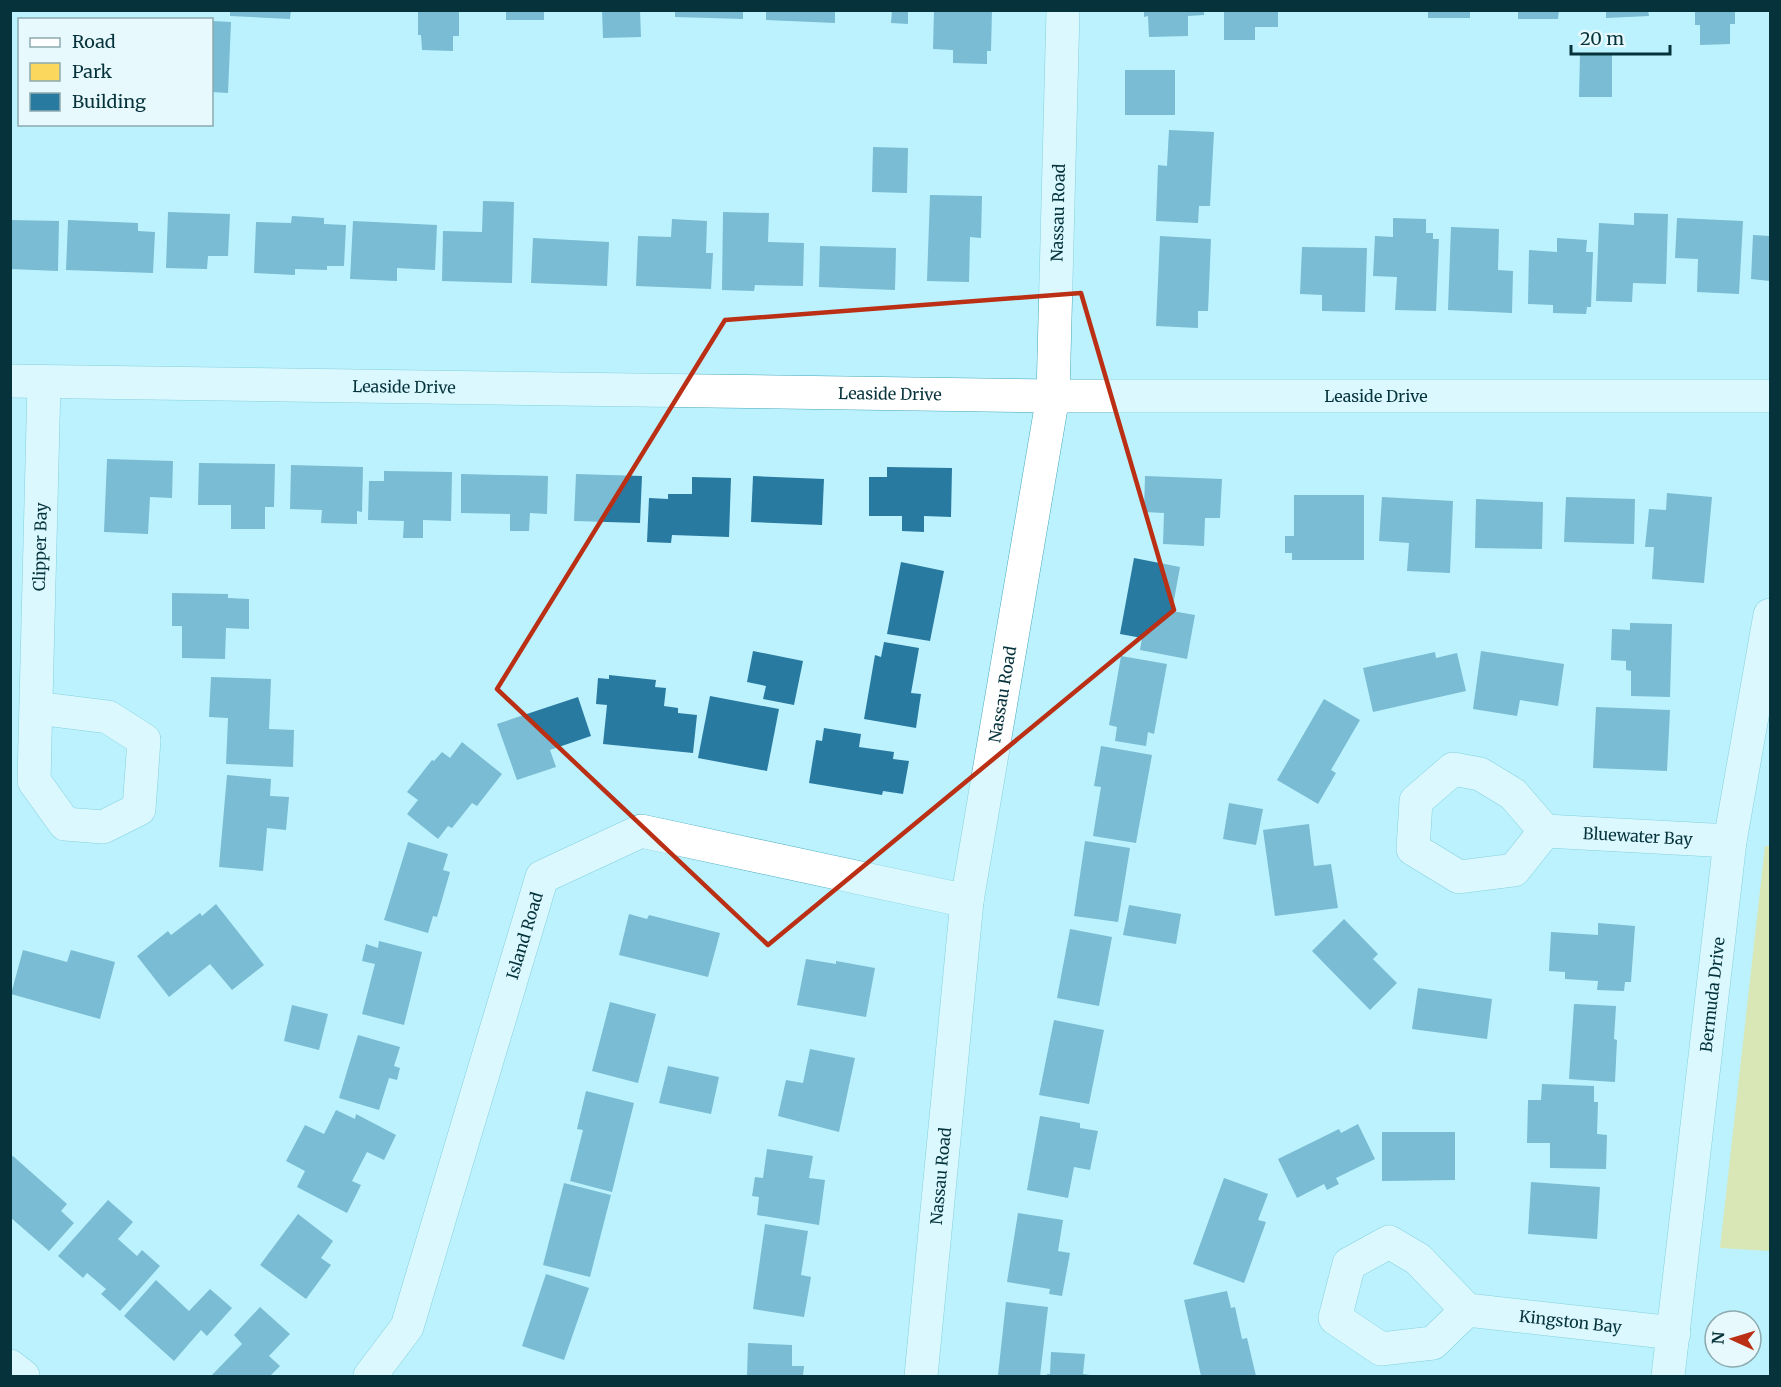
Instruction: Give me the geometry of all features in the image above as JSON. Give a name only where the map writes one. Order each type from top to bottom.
[{"type":"street","name":"Nassau Road","points":[[921,1377],[968,901],[1053,396],[1063,10]]},
{"type":"street","name":"Leaside Drive","points":[[10,381],[1053,396],[1770,396]]},
{"type":"street","name":"Clipper Bay","points":[[36,708],[44,383]]},
{"type":"street","name":"Bermuda Drive","points":[[1668,1377],[1730,841],[1770,615]]},
{"type":"street","name":"Island Road","points":[[370,1377],[407,1327],[542,877],[641,831],[968,901]]},
{"type":"street","name":"Bluewater Bay","points":[[1545,831],[1730,841]]},
{"type":"street","name":"Kingston Bay","points":[[1467,1310],[1674,1333]]},
{"type":"street","points":[[10,1366],[23,1377]]},
{"type":"highlighted area","points":[[1081,293],[1174,610],[768,945],[497,689],[725,320]]},
{"type":"green space","points":[[1765,846],[1770,846],[1770,1251],[1720,1248]]},
{"type":"building","points":[[230,10],[291,10],[290,19],[230,16]]},
{"type":"building","points":[[418,10],[459,10],[459,36],[453,36],[453,51],[422,50],[421,35],[418,35]]},
{"type":"building","points":[[506,10],[544,10],[544,20],[506,20]]},
{"type":"building","points":[[602,10],[640,10],[641,37],[603,38]]},
{"type":"building","points":[[675,10],[743,10],[743,19],[675,17]]},
{"type":"building","points":[[766,10],[835,10],[835,23],[766,20]]},
{"type":"building","points":[[892,10],[908,10],[908,24],[891,23]]},
{"type":"building","points":[[934,10],[992,10],[991,51],[987,51],[987,64],[953,63],[953,50],[933,49]]},
{"type":"building","points":[[1144,10],[1204,10],[1204,15],[1188,16],[1188,36],[1149,37],[1148,16],[1144,17]]},
{"type":"building","points":[[1224,10],[1278,10],[1278,27],[1255,27],[1255,40],[1224,40]]},
{"type":"building","points":[[1428,10],[1470,10],[1470,18],[1428,18]]},
{"type":"building","points":[[1518,10],[1559,10],[1558,19],[1518,19]]},
{"type":"building","points":[[1606,10],[1648,10],[1649,16],[1606,18]]},
{"type":"building","points":[[1695,10],[1735,10],[1735,24],[1730,24],[1730,44],[1700,45],[1700,25],[1695,25]]},
{"type":"building","points":[[213,21],[231,22],[228,93],[213,92]]},
{"type":"building","points":[[1580,54],[1612,54],[1612,97],[1579,97]]},
{"type":"building","points":[[1125,70],[1175,70],[1175,115],[1125,115]]},
{"type":"building","points":[[1169,130],[1214,132],[1210,206],[1199,206],[1198,223],[1156,221],[1158,165],[1167,166]]},
{"type":"building","points":[[873,147],[908,148],[907,193],[872,192]]},
{"type":"building","points":[[930,195],[982,196],[981,238],[970,237],[969,282],[927,281]]},
{"type":"building","points":[[483,201],[514,202],[512,283],[442,281],[443,231],[482,232]]},
{"type":"building","points":[[168,212],[230,214],[228,256],[208,256],[207,269],[166,268]]},
{"type":"building","points":[[723,212],[769,213],[768,242],[804,243],[803,286],[755,285],[754,291],[722,290]]},
{"type":"building","points":[[1634,213],[1668,214],[1666,284],[1633,283],[1632,302],[1596,301],[1599,223],[1634,225]]},
{"type":"building","points":[[292,216],[324,218],[324,224],[346,225],[344,266],[327,266],[327,270],[295,269],[295,275],[254,273],[256,222],[291,223]]},
{"type":"building","points":[[1393,218],[1426,219],[1426,233],[1433,233],[1433,239],[1439,239],[1436,311],[1395,310],[1397,277],[1373,276],[1375,236],[1393,237]]},
{"type":"building","points":[[1677,218],[1743,221],[1739,294],[1697,292],[1698,259],[1675,258]]},
{"type":"building","points":[[672,219],[707,221],[706,253],[713,253],[711,289],[636,286],[638,236],[671,237]]},
{"type":"building","points":[[10,220],[59,221],[58,271],[10,269]]},
{"type":"building","points":[[68,220],[138,223],[138,231],[155,232],[153,273],[66,270]]},
{"type":"building","points":[[353,221],[437,225],[435,270],[397,268],[397,281],[350,279]]},
{"type":"building","points":[[1451,227],[1499,229],[1498,270],[1513,271],[1512,313],[1448,310]]},
{"type":"building","points":[[1753,235],[1770,236],[1770,281],[1751,279]]},
{"type":"building","points":[[1160,236],[1211,239],[1208,311],[1198,311],[1198,328],[1156,326]]},
{"type":"building","points":[[533,238],[609,242],[607,286],[531,283]]},
{"type":"building","points":[[1557,238],[1587,240],[1586,252],[1593,252],[1591,307],[1587,307],[1586,314],[1553,313],[1553,305],[1528,304],[1529,250],[1557,252]]},
{"type":"building","points":[[820,246],[896,248],[895,290],[819,287]]},
{"type":"building","points":[[1302,247],[1367,248],[1365,312],[1322,311],[1322,295],[1300,294]]},
{"type":"building","points":[[107,459],[173,461],[172,498],[150,497],[148,534],[104,532]]},
{"type":"building","points":[[199,463],[275,464],[274,507],[265,507],[265,529],[231,529],[231,505],[198,505]]},
{"type":"building","points":[[291,465],[363,467],[362,512],[357,511],[357,524],[321,523],[322,510],[290,509]]},
{"type":"building","points":[[887,467],[952,468],[951,517],[924,516],[924,532],[902,531],[902,516],[869,516],[869,477],[887,477]]},
{"type":"building","points":[[384,471],[452,472],[451,521],[423,520],[423,538],[403,538],[404,521],[368,520],[369,481],[384,481]]},
{"type":"building","points":[[461,474],[548,476],[547,514],[530,513],[529,531],[510,531],[510,514],[461,513]]},
{"type":"building","points":[[576,474],[642,476],[640,523],[574,521]]},
{"type":"building","points":[[753,476],[824,479],[822,525],[751,522]]},
{"type":"building","points":[[1145,476],[1222,479],[1220,518],[1205,518],[1204,546],[1163,544],[1164,513],[1144,512]]},
{"type":"building","points":[[692,477],[731,478],[729,537],[672,535],[671,543],[647,542],[649,498],[668,499],[668,494],[692,494]]},
{"type":"building","points":[[1667,493],[1712,497],[1704,583],[1652,579],[1654,547],[1645,547],[1649,509],[1666,510]]},
{"type":"building","points":[[1294,495],[1364,495],[1364,560],[1292,560],[1292,553],[1285,553],[1285,536],[1294,536]]},
{"type":"building","points":[[1382,497],[1453,501],[1450,573],[1407,571],[1409,543],[1379,541]]},
{"type":"building","points":[[1566,497],[1635,499],[1634,544],[1564,542]]},
{"type":"building","points":[[1476,499],[1543,502],[1542,549],[1475,548]]},
{"type":"building","points":[[1134,558],[1180,567],[1172,611],[1195,615],[1187,659],[1140,650],[1142,638],[1120,634]]},
{"type":"building","points":[[901,562],[944,571],[930,641],[887,634]]},
{"type":"building","points":[[172,593],[228,594],[228,598],[249,599],[249,629],[226,628],[225,659],[182,658],[182,626],[172,626]]},
{"type":"building","points":[[1630,623],[1672,624],[1670,697],[1631,696],[1631,671],[1626,670],[1626,661],[1611,660],[1612,629],[1630,630]]},
{"type":"building","points":[[884,642],[919,648],[911,693],[921,694],[916,728],[864,719],[875,655],[881,657]]},
{"type":"building","points":[[753,651],[803,661],[794,705],[763,699],[766,686],[747,682]]},
{"type":"building","points":[[1481,651],[1564,664],[1558,706],[1520,700],[1517,716],[1473,709]]},
{"type":"building","points":[[1435,652],[1436,658],[1457,653],[1466,691],[1373,712],[1363,668]]},
{"type":"building","points":[[1121,656],[1167,664],[1154,734],[1148,732],[1146,746],[1115,741],[1117,727],[1109,725]]},
{"type":"building","points":[[609,675],[656,680],[655,687],[666,688],[664,706],[678,708],[678,713],[697,715],[693,753],[603,744],[607,705],[596,704],[598,678],[609,679]]},
{"type":"building","points":[[211,677],[271,679],[269,729],[294,730],[293,767],[226,764],[228,718],[209,717]]},
{"type":"building","points":[[710,696],[779,709],[767,771],[698,758]]},
{"type":"building","points":[[578,697],[591,736],[550,750],[556,767],[517,780],[497,724]]},
{"type":"building","points":[[1324,699],[1360,720],[1331,770],[1336,773],[1318,804],[1277,780]]},
{"type":"building","points":[[1596,707],[1670,710],[1667,771],[1593,768]]},
{"type":"building","points":[[824,728],[861,734],[859,747],[894,752],[893,759],[909,761],[903,794],[883,791],[882,795],[809,783],[816,740],[822,741]]},
{"type":"building","points":[[462,742],[502,774],[477,806],[472,803],[452,828],[448,826],[438,839],[407,814],[418,800],[407,792],[432,760],[434,761],[442,752],[450,758]]},
{"type":"building","points":[[1101,746],[1152,755],[1136,843],[1093,836],[1101,787],[1094,786]]},
{"type":"building","points":[[227,775],[271,779],[270,796],[289,797],[286,830],[267,828],[263,871],[219,867]]},
{"type":"building","points":[[1229,803],[1263,809],[1256,845],[1223,839]]},
{"type":"building","points":[[1309,824],[1314,866],[1331,864],[1338,908],[1275,916],[1263,830]]},
{"type":"building","points":[[1085,841],[1130,848],[1118,922],[1074,916]]},
{"type":"building","points":[[408,842],[448,854],[443,870],[450,872],[437,917],[433,916],[428,933],[384,920]]},
{"type":"building","points":[[216,904],[264,965],[232,990],[210,964],[169,997],[137,956],[168,931],[171,935],[200,913],[202,916]]},
{"type":"building","points":[[1129,905],[1181,914],[1176,944],[1123,935]]},
{"type":"building","points":[[629,914],[647,919],[649,915],[720,933],[708,977],[619,955]]},
{"type":"building","points":[[1344,919],[1378,954],[1373,959],[1397,983],[1370,1010],[1312,951]]},
{"type":"building","points":[[1598,923],[1635,926],[1631,982],[1625,982],[1624,991],[1597,990],[1598,981],[1565,979],[1565,972],[1549,971],[1551,932],[1598,935]]},
{"type":"building","points":[[1070,929],[1112,937],[1099,1006],[1057,998]]},
{"type":"building","points":[[379,941],[422,952],[404,1025],[362,1014],[375,964],[362,961],[366,944],[378,948]]},
{"type":"building","points":[[23,950],[67,962],[71,950],[115,962],[100,1019],[11,994]]},
{"type":"building","points":[[806,959],[836,964],[836,961],[875,968],[866,1017],[797,1005]]},
{"type":"building","points":[[1418,988],[1492,999],[1487,1039],[1412,1029]]},
{"type":"building","points":[[610,1002],[656,1014],[638,1083],[592,1071]]},
{"type":"building","points":[[1574,1004],[1616,1006],[1615,1082],[1569,1079]]},
{"type":"building","points":[[292,1005],[328,1014],[319,1050],[284,1041]]},
{"type":"building","points":[[1054,1020],[1104,1030],[1089,1104],[1039,1095]]},
{"type":"building","points":[[358,1035],[400,1047],[394,1066],[400,1068],[397,1080],[389,1078],[379,1110],[339,1098]]},
{"type":"building","points":[[810,1049],[855,1058],[839,1132],[778,1116],[786,1080],[803,1083]]},
{"type":"building","points":[[668,1066],[719,1077],[711,1114],[659,1103]]},
{"type":"building","points":[[1542,1084],[1594,1086],[1594,1102],[1598,1102],[1597,1134],[1607,1135],[1606,1169],[1550,1168],[1550,1143],[1527,1143],[1528,1100],[1541,1100]]},
{"type":"building","points":[[586,1091],[634,1103],[612,1192],[570,1181],[583,1130],[577,1129]]},
{"type":"building","points":[[336,1110],[355,1119],[356,1114],[396,1135],[384,1160],[367,1152],[352,1181],[361,1185],[347,1213],[297,1187],[305,1171],[286,1161],[305,1125],[324,1134]]},
{"type":"building","points":[[1040,1116],[1080,1123],[1080,1128],[1098,1131],[1090,1170],[1074,1167],[1068,1198],[1027,1190]]},
{"type":"building","points":[[1358,1124],[1375,1159],[1336,1178],[1339,1184],[1327,1190],[1324,1184],[1297,1198],[1278,1159],[1339,1129],[1341,1133]]},
{"type":"building","points":[[1382,1132],[1455,1132],[1455,1180],[1382,1181]]},
{"type":"building","points":[[767,1149],[813,1156],[809,1178],[825,1180],[819,1225],[757,1215],[759,1197],[752,1196],[755,1177],[763,1178]]},
{"type":"building","points":[[13,1156],[67,1204],[61,1211],[74,1223],[49,1251],[10,1217],[10,1158]]},
{"type":"building","points":[[1224,1178],[1268,1194],[1258,1220],[1266,1222],[1244,1283],[1193,1264]]},
{"type":"building","points":[[1531,1182],[1600,1187],[1597,1239],[1528,1234]]},
{"type":"building","points":[[564,1183],[611,1195],[590,1277],[543,1265]]},
{"type":"building","points":[[108,1200],[133,1222],[118,1239],[137,1256],[142,1250],[160,1266],[120,1311],[101,1294],[106,1289],[87,1273],[83,1278],[58,1256]]},
{"type":"building","points":[[1018,1213],[1063,1220],[1058,1251],[1070,1253],[1062,1296],[1049,1294],[1050,1289],[1007,1282]]},
{"type":"building","points":[[298,1214],[333,1241],[321,1258],[331,1265],[306,1299],[260,1265]]},
{"type":"building","points":[[765,1224],[808,1231],[801,1275],[811,1277],[804,1317],[753,1309]]},
{"type":"building","points":[[546,1274],[589,1288],[564,1360],[522,1346]]},
{"type":"building","points":[[156,1280],[189,1311],[210,1289],[232,1308],[207,1336],[201,1330],[174,1361],[124,1316]]},
{"type":"building","points":[[1227,1291],[1231,1308],[1235,1307],[1242,1339],[1247,1338],[1256,1376],[1201,1376],[1184,1300]]},
{"type":"building","points":[[1006,1302],[1048,1307],[1040,1376],[998,1375]]},
{"type":"building","points":[[260,1307],[290,1334],[269,1356],[280,1366],[270,1376],[211,1376],[242,1344],[234,1335]]},
{"type":"building","points":[[748,1343],[792,1345],[792,1366],[804,1366],[803,1376],[747,1376]]},
{"type":"building","points":[[1051,1352],[1085,1354],[1083,1374],[1090,1376],[1047,1376],[1050,1374]]}]
